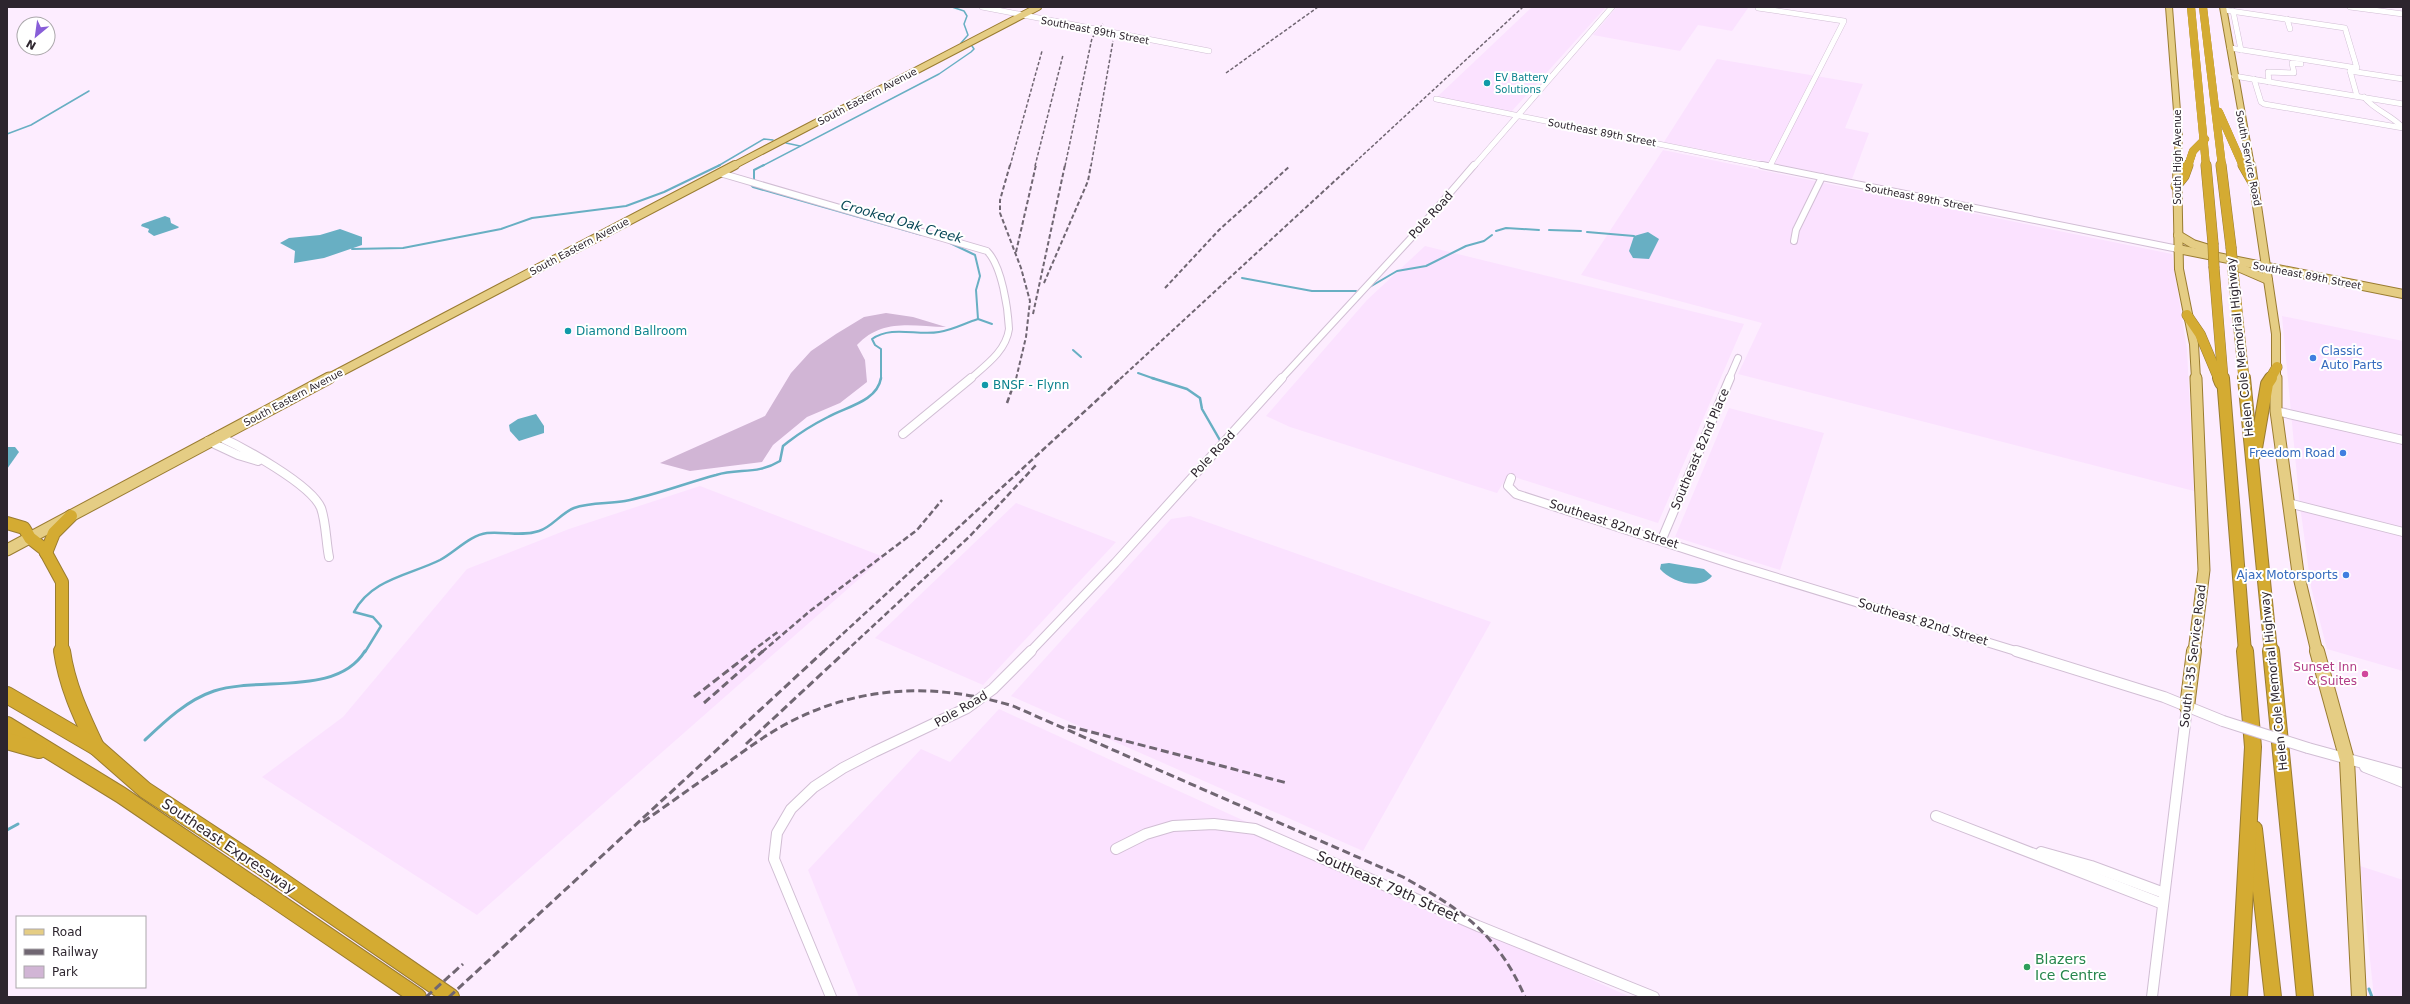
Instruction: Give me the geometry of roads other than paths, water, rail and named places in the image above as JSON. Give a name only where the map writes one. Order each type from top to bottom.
[{"type":"highway","name":"Helen Cole Memorial Highway","points":[[2191,7],[2205,139],[2253,747],[2250,794]]},
{"type":"highway","name":"Helen Cole Memorial Highway","points":[[2203,7],[2231,247],[2305,997]]},
{"type":"highway","points":[[2215,102],[2244,168],[2254,184]]},
{"type":"highway","points":[[2176,186],[2184,176],[2193,151],[2205,139]]},
{"type":"highway","points":[[2187,315],[2200,334],[2210,361],[2224,390]]},
{"type":"highway","points":[[2253,469],[2267,384],[2276,367]]},
{"type":"highway","points":[[46,553],[54,533],[71,516]]},
{"type":"highway","points":[[7,523],[24,528],[28,536],[46,553],[62,582],[61,643],[66,677],[72,698],[96,747]]},
{"type":"highway","name":"Southeast Expressway","points":[[7,695],[96,747],[145,790],[262,867],[451,997]]},
{"type":"highway","name":"Southeast Expressway","points":[[7,725],[121,795],[418,997]]},
{"type":"highway","points":[[7,741],[50,752]]},
{"type":"highway","points":[[2239,997],[2250,794]]},
{"type":"highway","points":[[2250,794],[2273,997]]},
{"type":"main road","name":"South Eastern Avenue","points":[[7,543],[28,536],[71,516],[208,441],[1038,7]]},
{"type":"main road","name":"South High Avenue","points":[[2170,7],[2179,138],[2176,186],[2179,264]]},
{"type":"main road","name":"South Service Road","points":[[2224,9],[2234,76],[2254,184],[2276,334],[2276,410],[2288,503]]},
{"type":"main road","points":[[2178,235],[2199,246],[2245,256],[2254,256],[2265,253]]},
{"type":"main road","name":"Southeast 89th Street","points":[[2178,249],[2403,294]]},
{"type":"main road","points":[[2179,264],[2188,259],[2205,260],[2247,269],[2268,280]]},
{"type":"main road","name":"South I-35 Service Road","points":[[2179,264],[2187,315],[2194,344],[2204,570],[2187,707]]},
{"type":"main road","name":"South Eastern Avenue","points":[[7,550],[28,536],[104,492],[122,487]]},
{"type":"main road","points":[[2288,503],[2301,593],[2347,760],[2352,818],[2359,997]]},
{"type":"street","name":"Southeast 89th Street","points":[[982,7],[1187,48],[1209,51]]},
{"type":"street","name":"Pole Road","points":[[830,997],[776,867],[773,845],[781,821],[788,811],[810,790],[853,763],[972,705],[1010,674],[1090,590],[1448,195],[1516,115],[1612,7]]},
{"type":"street","points":[[2350,7],[2403,14]]},
{"type":"street","points":[[1758,8],[1844,21],[1770,166]]},
{"type":"street","points":[[2224,9],[2233,12],[2345,28],[2357,68],[2230,49]]},
{"type":"street","points":[[2233,12],[2241,50]]},
{"type":"street","points":[[2287,20],[2290,30]]},
{"type":"street","points":[[2269,82],[2268,72],[2294,73],[2292,63],[2403,79]]},
{"type":"street","points":[[2350,71],[2357,96]]},
{"type":"street","points":[[2234,76],[2403,104]]},
{"type":"street","points":[[2254,79],[2261,102],[2264,104],[2403,128]]},
{"type":"street","points":[[2364,97],[2371,107],[2396,119],[2403,128]]},
{"type":"street","name":"Southeast 89th Street","points":[[1436,99],[2178,249]]},
{"type":"street","points":[[720,173],[980,247],[991,255],[1008,309],[1010,323],[1008,336],[999,352],[988,364],[903,434]]},
{"type":"street","points":[[1794,241],[1796,230],[1822,177]]},
{"type":"street","name":"Southeast 82nd Place","points":[[1662,540],[1738,358]]},
{"type":"street","points":[[2276,410],[2403,440]]},
{"type":"street","points":[[218,436],[248,450],[263,462],[300,484],[316,500],[321,509],[329,557]]},
{"type":"street","points":[[208,441],[238,455],[263,462]]},
{"type":"street","name":"Southeast 82nd Street","points":[[1511,478],[1508,486],[1516,494],[1662,540],[1735,565],[2164,697],[2223,721],[2308,748],[2347,760],[2403,774]]},
{"type":"street","points":[[2288,503],[2403,532]]},
{"type":"street","name":"South I-35 Service Road","points":[[2152,997],[2187,707]]},
{"type":"street","name":"Southeast 82nd Street","points":[[2347,760],[2403,782]]},
{"type":"street","points":[[1936,816],[2014,844],[2091,866],[2164,892]]},
{"type":"street","name":"Southeast 79th Street","points":[[1116,849],[1146,834],[1194,824],[1224,824],[1255,829],[1478,926],[1654,997]]},
{"type":"street","points":[[2014,844],[2090,878],[2163,904]]},
{"type":"water","points":[[165,216],[170,218],[171,223],[179,227],[154,236],[148,232],[149,229],[141,226],[142,224]]},
{"type":"water","points":[[340,229],[362,237],[362,245],[324,258],[294,263],[295,251],[280,243],[289,238],[320,235]]},
{"type":"water","points":[[1648,232],[1659,239],[1649,259],[1633,258],[1629,251],[1634,236]]},
{"type":"water","points":[[536,414],[544,426],[544,433],[519,441],[510,431],[509,425],[518,419]]},
{"type":"water","points":[[7,447],[15,447],[19,452],[7,469]]},
{"type":"water","points":[[1669,563],[1704,569],[1712,576],[1707,581],[1700,583],[1693,584],[1678,581],[1665,574],[1660,569],[1661,564]]},
{"type":"waterway","name":"Crooked Oak Creek","points":[[952,7],[964,11],[967,16],[964,24],[968,35],[961,43]]},
{"type":"waterway","name":"Crooked Oak Creek","points":[[762,166],[939,74],[971,52],[974,49],[972,46]]},
{"type":"waterway","points":[[7,134],[31,125],[89,91]]},
{"type":"waterway","points":[[718,166],[764,139],[773,140]]},
{"type":"waterway","points":[[786,143],[800,146]]},
{"type":"waterway","points":[[352,249],[403,248],[501,229],[532,218],[626,206],[664,192],[718,166]]},
{"type":"waterway","name":"Crooked Oak Creek","points":[[754,179],[754,170],[762,166]]},
{"type":"waterway","name":"Crooked Oak Creek","points":[[750,184],[753,187],[922,235]]},
{"type":"waterway","points":[[1496,231],[1506,228],[1539,230]]},
{"type":"waterway","points":[[1549,230],[1581,231]]},
{"type":"waterway","points":[[1587,232],[1634,236]]},
{"type":"waterway","points":[[1368,288],[1397,271],[1426,266],[1466,246],[1484,241],[1492,235]]},
{"type":"waterway","name":"Crooked Oak Creek","points":[[950,243],[975,255],[980,276],[976,290],[978,319]]},
{"type":"waterway","points":[[1242,278],[1312,291],[1356,291]]},
{"type":"waterway","name":"Crooked Oak Creek","points":[[881,378],[881,349],[875,345],[872,339],[880,335],[896,332],[931,333],[944,331],[978,319]]},
{"type":"waterway","points":[[978,319],[992,324]]},
{"type":"waterway","points":[[1073,350],[1081,357]]},
{"type":"waterway","points":[[1138,373],[1154,378]]},
{"type":"waterway","name":"Crooked Oak Creek","points":[[365,652],[381,626],[373,617],[354,612],[361,601],[370,592],[392,579],[446,557],[469,540],[481,534],[532,533],[544,529],[569,510],[580,506],[625,501],[648,496],[724,473],[756,470],[772,465],[780,461],[783,446],[788,442],[818,422],[867,398],[878,386],[881,378]]},
{"type":"waterway","points":[[1154,378],[1187,389],[1200,398],[1202,409],[1221,442]]},
{"type":"waterway","name":"Crooked Oak Creek","points":[[145,740],[186,705],[204,695],[233,687],[296,683],[336,675],[352,665],[365,651]]},
{"type":"waterway","name":"Crooked Oak Creek","points":[[7,830],[18,824]]},
{"type":"waterway","points":[[2369,989],[2372,997]]},
{"type":"railway","points":[[1226,73],[1318,7]]},
{"type":"railway","points":[[1351,166],[1523,7]]},
{"type":"railway","points":[[1065,166],[1092,38],[1103,24]]},
{"type":"railway","points":[[1091,166],[1113,41]]},
{"type":"railway","points":[[1010,166],[1042,51]]},
{"type":"railway","points":[[1035,166],[1063,55]]},
{"type":"railway","points":[[1010,165],[1000,200],[1000,213],[1021,268],[1030,301],[1026,337],[1016,379]]},
{"type":"railway","points":[[1016,252],[1036,165]]},
{"type":"railway","points":[[1033,314],[1065,165]]},
{"type":"railway","points":[[1044,283],[1088,181],[1091,165]]},
{"type":"railway","points":[[1120,379],[1352,165]]},
{"type":"railway","points":[[1165,288],[1219,230],[1290,166]]},
{"type":"railway","points":[[1007,403],[1016,378]]},
{"type":"railway","points":[[823,652],[1121,378]]},
{"type":"railway","points":[[845,652],[970,536],[1036,465]]},
{"type":"railway","points":[[762,652],[810,611],[917,530],[942,500]]},
{"type":"railway","points":[[751,652],[779,631]]},
{"type":"railway","points":[[694,697],[753,651]]},
{"type":"railway","points":[[704,703],[763,651]]},
{"type":"railway","points":[[449,997],[824,651]]},
{"type":"railway","points":[[746,744],[846,651]]},
{"type":"railway","points":[[711,774],[775,730],[812,712],[840,702],[868,695],[925,691],[954,693],[984,698],[1013,706],[1403,877],[1443,901],[1476,925],[1502,956],[1525,997]]},
{"type":"railway","points":[[1068,726],[1287,783]]},
{"type":"railway","points":[[643,822],[715,771]]},
{"type":"railway","points":[[426,997],[463,964]]},
{"type":"place","name":"EV Battery Solutions","points":[[1487,83]]},
{"type":"place","name":"Diamond Ballroom","points":[[568,331]]},
{"type":"place","name":"Classic Auto Parts","points":[[2313,358]]},
{"type":"place","name":"BNSF - Flynn","points":[[985,385]]},
{"type":"place","name":"Freedom Road","points":[[2343,453]]},
{"type":"place","name":"Ajax Motorsports","points":[[2346,575]]},
{"type":"place","name":"Sunset Inn & Suites","points":[[2365,674]]},
{"type":"place","name":"Blazers Ice Centre","points":[[2027,967]]}]
